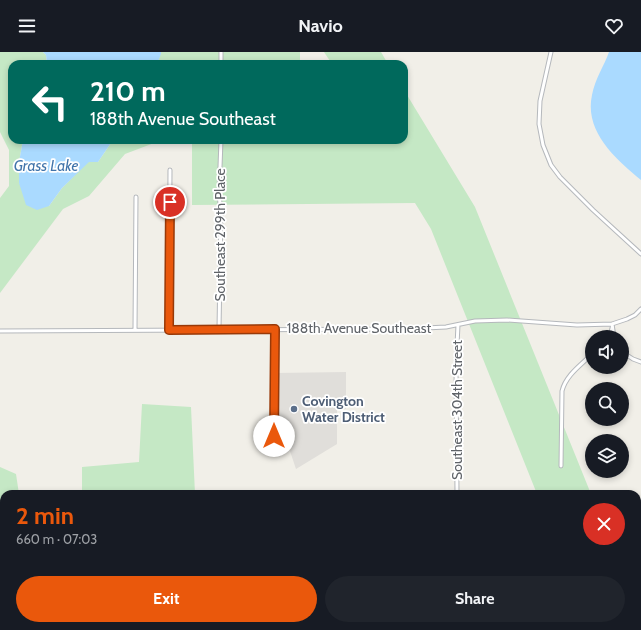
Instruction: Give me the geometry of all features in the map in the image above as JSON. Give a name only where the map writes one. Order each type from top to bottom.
[{"type":"street","points":[[551,52],[540,101],[539,124],[543,145],[551,164],[560,177],[641,254]]},
{"type":"street","name":"Southeast 299th Place","points":[[219,329],[221,213],[219,194],[221,144]]},
{"type":"street","points":[[169,330],[170,170]]},
{"type":"street","points":[[135,330],[136,197]]},
{"type":"street","name":"188th Avenue Southeast","points":[[0,331],[406,329],[446,327],[476,321],[507,320],[577,325],[612,325],[627,320],[641,309]]},
{"type":"street","name":"Southeast 304th Street","points":[[457,490],[456,365],[458,325]]},
{"type":"street","points":[[611,330],[612,325]]},
{"type":"street","points":[[612,325],[613,330]]},
{"type":"street","points":[[274,451],[275,329]]},
{"type":"street","points":[[629,356],[641,362]]},
{"type":"street","points":[[561,466],[562,391],[569,376],[585,361]]},
{"type":"shaded area","points":[[346,372],[346,409],[337,410],[337,444],[296,469],[290,451],[295,439],[295,429],[276,429],[275,373]]},
{"type":"green space","points":[[0,52],[43,52],[46,55],[47,60],[8,60],[8,144],[22,144],[19,162],[19,183],[49,206],[62,188],[89,161],[98,162],[110,144],[151,144],[125,154],[89,196],[63,209],[0,293],[0,198],[9,186],[9,150],[0,132]]},
{"type":"green space","points":[[161,52],[300,52],[300,60],[158,60]]},
{"type":"green space","points":[[324,52],[381,52],[386,60],[329,60]]},
{"type":"green space","points":[[408,97],[475,207],[589,490],[535,490],[431,229],[415,203],[192,205],[192,144],[408,144]]},
{"type":"green space","points":[[142,404],[191,407],[195,490],[82,490],[82,467],[139,462]]},
{"type":"green space","points":[[0,467],[16,474],[18,490],[0,490]]},
{"type":"water","points":[[43,52],[161,52],[159,60],[47,60],[46,55]]},
{"type":"water","points":[[609,52],[641,52],[641,180],[612,154],[597,133],[593,121],[591,108],[592,95],[595,84]]},
{"type":"water","name":"Grass Lake","points":[[22,144],[110,144],[98,162],[89,162],[62,188],[49,206],[37,210],[26,205],[19,183],[19,162]]},
{"type":"place","name":"Covington Water District","points":[[294,409]]},
{"type":"route","points":[[170,202],[169,330],[275,329],[274,436]]}]
